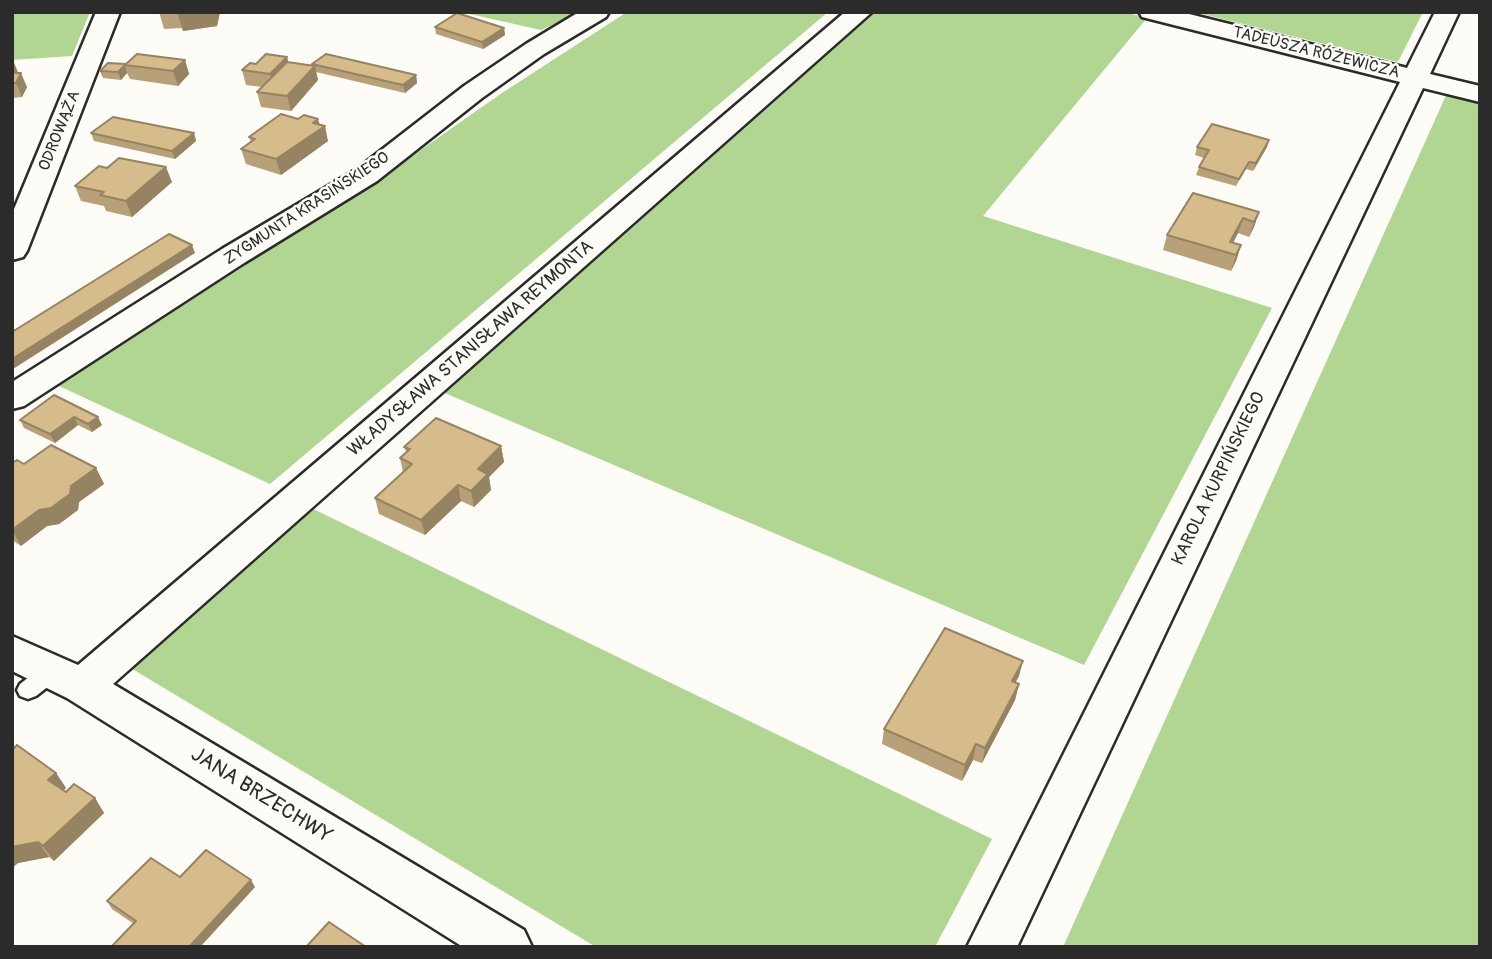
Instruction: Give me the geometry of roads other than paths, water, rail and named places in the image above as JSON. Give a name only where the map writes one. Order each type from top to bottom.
[{"type":"street","name":"ODROWĄŻA","points":[[12,251],[108,12]]},
{"type":"street","name":"ZYGMUNTA KRASIŃSKIEGO","points":[[12,398],[233,256],[368,175],[474,92],[535,49],[597,12]]},
{"type":"street","name":"WŁADYSŁAWA STANISŁAWA REYMONTA","points":[[54,683],[860,12]]},
{"type":"street","name":"TADEUSZA RÓŻEWICZA","points":[[1151,12],[1480,94]]},
{"type":"street","name":"KAROLA KURPIŃSKIEGO","points":[[992,947],[1447,12]]},
{"type":"street","name":"JANA BRZECHWY","points":[[12,652],[54,683],[507,947]]}]
